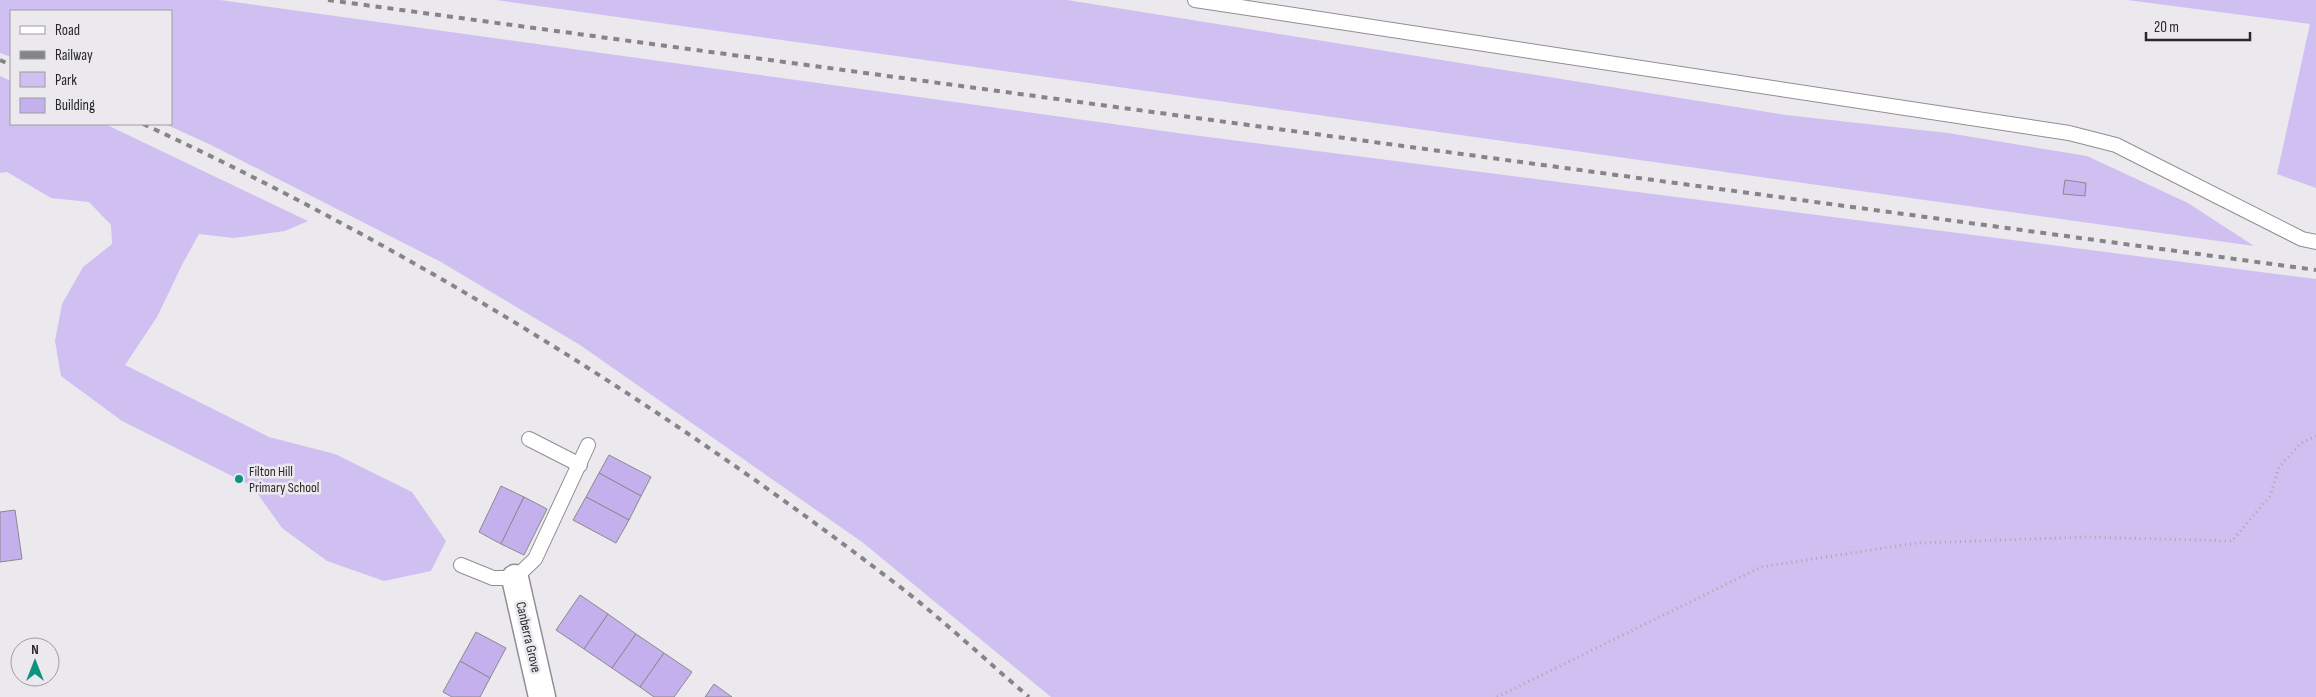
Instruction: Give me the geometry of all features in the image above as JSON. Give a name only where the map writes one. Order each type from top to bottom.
[{"type":"street","name":"Canberra Grove","points":[[515,578],[542,697]]},
{"type":"lane","points":[[1195,0],[2069,133],[2116,145],[2302,239],[2316,242]]},
{"type":"lane","points":[[529,439],[580,464]]},
{"type":"lane","points":[[461,565],[493,578],[515,578],[536,559],[588,445]]},
{"type":"path","points":[[1497,697],[1761,567],[1916,543],[2088,537],[2232,541],[2270,496],[2279,467],[2301,443],[2316,436]]},
{"type":"green space","points":[[0,0],[220,0],[1185,134],[2316,279],[2316,697],[1051,697],[862,542],[580,345],[441,262],[211,145],[167,125],[172,125],[172,10],[10,10],[10,57],[0,53]]},
{"type":"green space","points":[[496,0],[1067,0],[1786,115],[1948,133],[2087,156],[2188,203],[2254,246]]},
{"type":"green space","points":[[2127,0],[2316,0],[2316,188],[2277,174],[2310,24]]},
{"type":"green space","points":[[0,76],[10,81],[10,125],[107,125],[308,221],[285,231],[234,238],[199,234],[157,317],[125,365],[269,437],[335,454],[412,492],[446,541],[431,571],[384,581],[327,561],[282,528],[252,486],[122,421],[61,376],[55,341],[62,304],[83,267],[112,244],[111,225],[89,202],[51,198],[7,172],[0,173]]},
{"type":"building","points":[[2065,180],[2086,183],[2085,196],[2063,194]]},
{"type":"building","points":[[609,455],[651,477],[641,496],[599,473]]},
{"type":"building","points":[[599,473],[641,496],[629,520],[586,497]]},
{"type":"building","points":[[501,486],[524,497],[501,544],[479,532]]},
{"type":"building","points":[[524,497],[547,509],[524,555],[501,544]]},
{"type":"building","points":[[586,497],[629,520],[616,543],[573,520]]},
{"type":"building","points":[[15,510],[22,559],[0,562],[0,512]]},
{"type":"building","points":[[580,595],[608,614],[584,649],[556,630]]},
{"type":"building","points":[[608,614],[636,634],[612,668],[584,649]]},
{"type":"building","points":[[476,632],[506,648],[490,678],[460,661]]},
{"type":"building","points":[[636,634],[664,653],[640,687],[612,668]]},
{"type":"building","points":[[664,653],[692,672],[674,697],[654,697],[640,687]]},
{"type":"building","points":[[460,661],[490,678],[480,697],[452,697],[443,692]]},
{"type":"building","points":[[714,684],[732,697],[705,697]]},
{"type":"railway","points":[[328,0],[2316,270]]},
{"type":"railway","points":[[0,60],[10,65]]},
{"type":"railway","points":[[145,125],[339,222],[435,275],[529,331],[622,390],[803,514],[891,580],[1029,697]]},
{"type":"place","name":"Filton Hill Primary School","points":[[239,479]]}]
